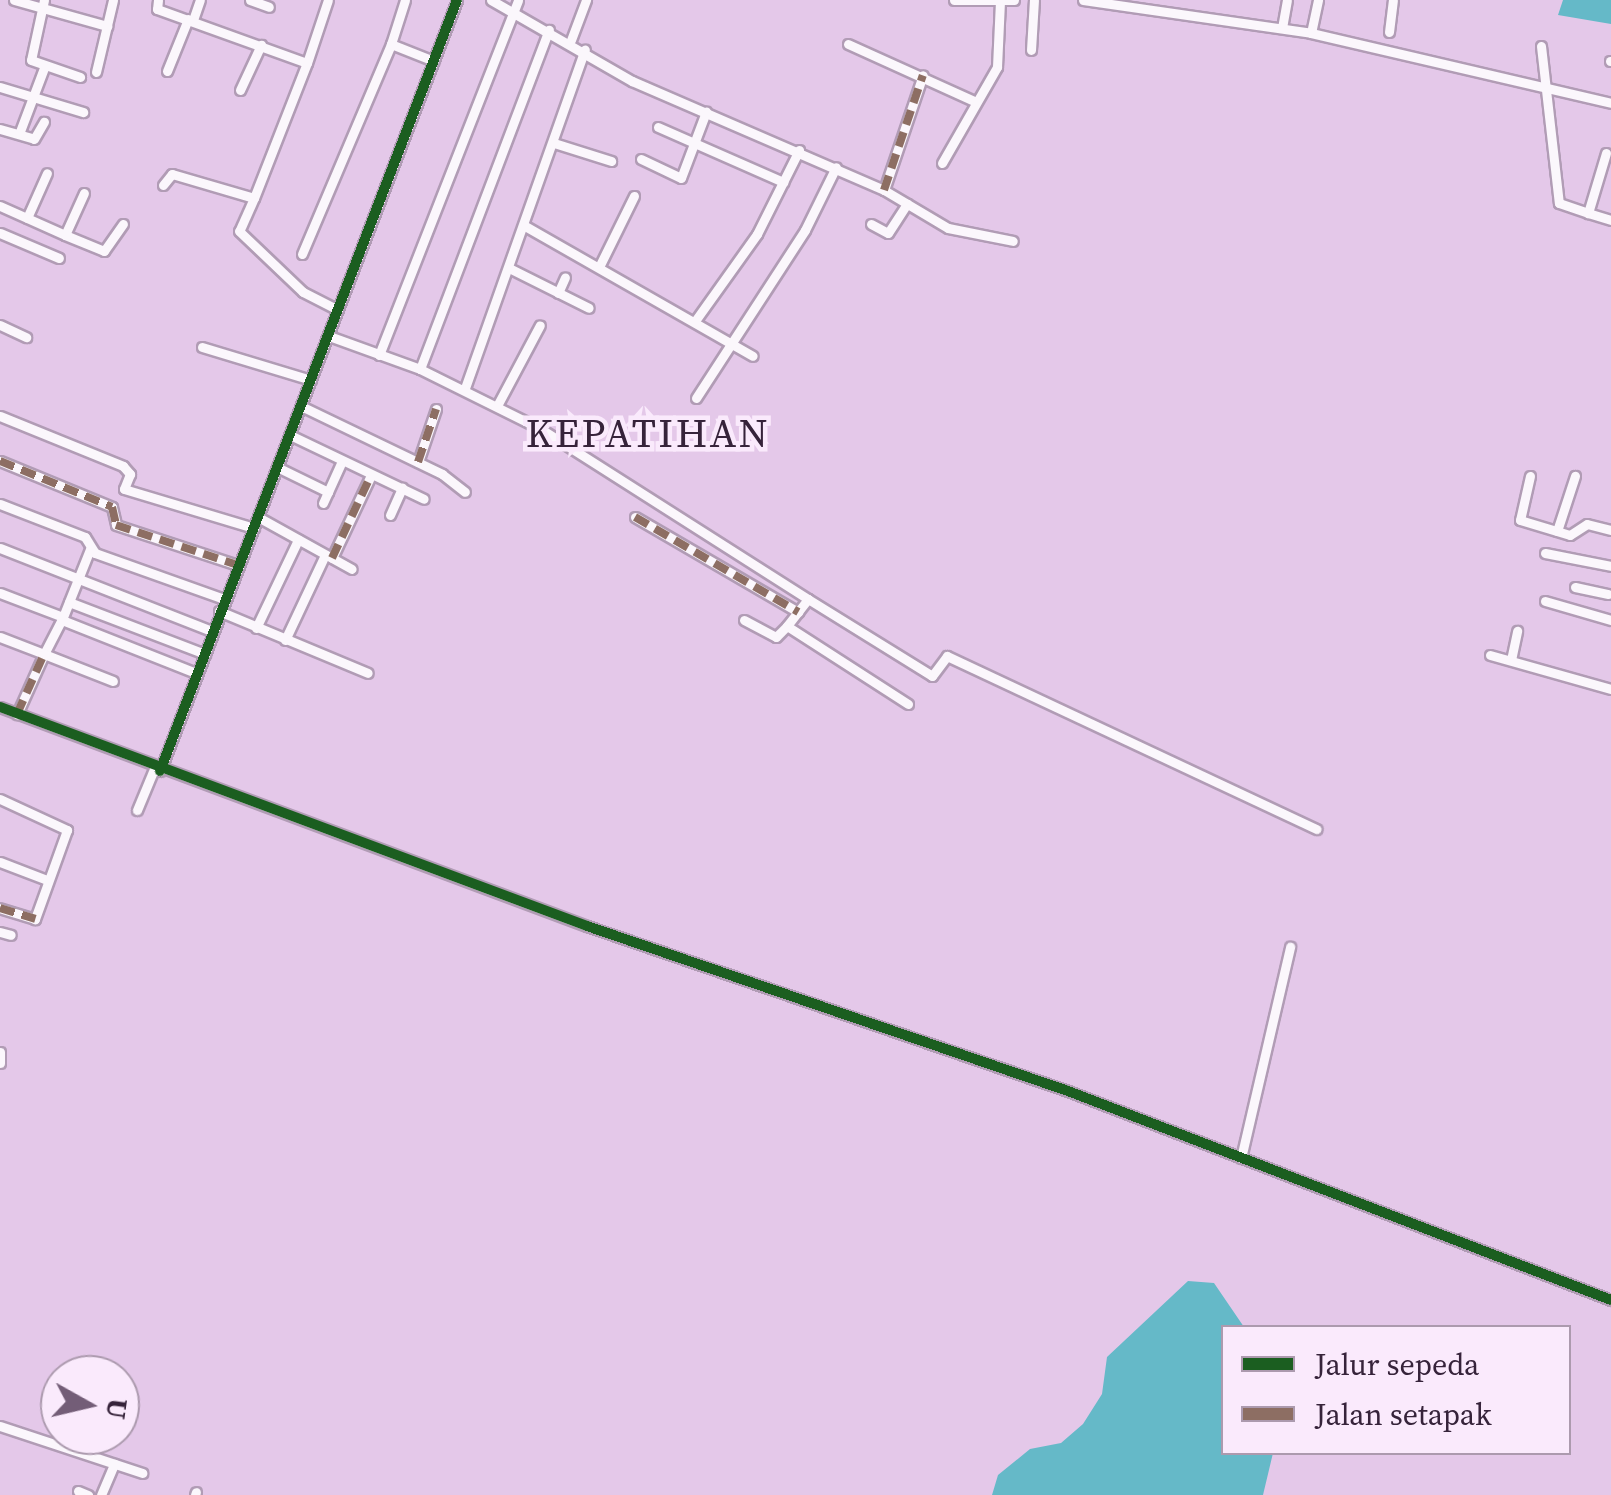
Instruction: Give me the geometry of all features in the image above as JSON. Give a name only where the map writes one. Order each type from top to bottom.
[{"type":"street","points":[[14,0],[43,4],[107,26]]},
{"type":"street","points":[[96,72],[113,0]]},
{"type":"street","points":[[158,0],[157,8],[307,62]]},
{"type":"street","points":[[167,71],[200,0]]},
{"type":"street","points":[[250,0],[269,6]]},
{"type":"street","points":[[328,0],[239,231],[304,292],[338,310]]},
{"type":"street","points":[[302,254],[391,44],[405,0]]},
{"type":"street","points":[[137,810],[205,654],[457,0]]},
{"type":"street","points":[[491,0],[571,40],[632,81],[799,150],[958,231],[1014,241]]},
{"type":"street","points":[[378,355],[518,0]]},
{"type":"street","points":[[571,40],[586,0]]},
{"type":"street","points":[[954,0],[1014,0]]},
{"type":"street","points":[[1031,50],[1034,0]]},
{"type":"street","points":[[1084,0],[1312,33],[1611,102]]},
{"type":"street","points":[[1282,28],[1288,0]]},
{"type":"street","points":[[1312,33],[1318,0]]},
{"type":"street","points":[[1389,32],[1393,0]]},
{"type":"street","points":[[942,163],[974,101],[997,67],[1000,2]]},
{"type":"street","points":[[43,4],[30,58],[44,68],[80,76]]},
{"type":"street","points":[[420,369],[549,30]]},
{"type":"street","points":[[391,44],[434,61]]},
{"type":"street","points":[[848,44],[974,101]]},
{"type":"street","points":[[240,90],[260,45]]},
{"type":"street","points":[[1541,46],[1559,203],[1611,220]]},
{"type":"street","points":[[465,388],[585,50]]},
{"type":"street","points":[[19,134],[44,68]]},
{"type":"street","points":[[884,190],[922,75]]},
{"type":"street","points":[[0,87],[83,112]]},
{"type":"street","points":[[641,160],[678,180],[697,144],[706,112]]},
{"type":"street","points":[[0,129],[38,138],[44,122]]},
{"type":"street","points":[[658,127],[783,182]]},
{"type":"street","points":[[554,143],[612,162]]},
{"type":"street","points":[[696,321],[756,234],[799,150]]},
{"type":"street","points":[[1588,213],[1606,153]]},
{"type":"street","points":[[696,398],[727,342],[795,246],[836,168]]},
{"type":"street","points":[[27,218],[47,173]]},
{"type":"street","points":[[163,185],[172,174],[254,198]]},
{"type":"street","points":[[65,235],[84,194]]},
{"type":"street","points":[[600,265],[634,196]]},
{"type":"street","points":[[870,224],[888,232],[907,204]]},
{"type":"street","points":[[0,206],[104,251],[122,224]]},
{"type":"street","points":[[525,226],[600,265],[754,356]]},
{"type":"street","points":[[0,233],[58,258]]},
{"type":"street","points":[[509,268],[589,308]]},
{"type":"street","points":[[558,293],[565,277]]},
{"type":"street","points":[[498,404],[540,324]]},
{"type":"street","points":[[0,326],[26,336]]},
{"type":"street","points":[[328,336],[420,369],[498,404],[932,676],[947,656],[1317,829]]},
{"type":"street","points":[[202,347],[311,380]]},
{"type":"street","points":[[301,406],[418,462],[465,492]]},
{"type":"street","points":[[418,462],[436,409]]},
{"type":"street","points":[[0,416],[123,466],[130,474],[112,507],[116,525],[238,566]]},
{"type":"street","points":[[290,435],[424,499]]},
{"type":"street","points":[[0,461],[112,507]]},
{"type":"street","points":[[323,503],[342,461]]},
{"type":"street","points":[[277,467],[328,492]]},
{"type":"street","points":[[285,640],[371,474]]},
{"type":"street","points":[[1530,476],[1519,520],[1575,535],[1586,524],[1611,530]]},
{"type":"street","points":[[1557,531],[1575,476]]},
{"type":"street","points":[[390,514],[402,488]]},
{"type":"street","points":[[124,490],[256,523],[352,569]]},
{"type":"street","points":[[0,504],[85,538],[90,549],[63,618],[17,714]]},
{"type":"street","points":[[634,517],[798,612]]},
{"type":"street","points":[[672,537],[682,522]]},
{"type":"street","points":[[256,628],[298,540]]},
{"type":"street","points":[[0,548],[212,631]]},
{"type":"street","points":[[90,549],[224,599]]},
{"type":"street","points":[[1545,553],[1611,566]]},
{"type":"street","points":[[1575,587],[1610,595],[1611,583]]},
{"type":"street","points":[[0,593],[196,673]]},
{"type":"street","points":[[744,620],[776,637],[808,599]]},
{"type":"street","points":[[1545,601],[1611,620]]},
{"type":"street","points":[[70,602],[205,654]]},
{"type":"street","points":[[219,611],[368,673]]},
{"type":"street","points":[[787,626],[908,704]]},
{"type":"street","points":[[1512,660],[1517,631]]},
{"type":"street","points":[[0,637],[114,681]]},
{"type":"street","points":[[1490,656],[1611,689]]},
{"type":"street","points":[[0,708],[157,770],[1015,1072],[1611,1300]]},
{"type":"street","points":[[0,799],[66,826],[36,918],[0,908]]},
{"type":"street","points":[[0,862],[47,880]]},
{"type":"street","points":[[1241,1158],[1290,948]]},
{"type":"street","points":[[0,1052],[0,1063]]},
{"type":"street","points":[[0,1426],[142,1473]]},
{"type":"street","points":[[102,1495],[114,1464]]},
{"type":"shaded area","points":[[1563,0],[1611,0],[1611,24],[1558,15]]},
{"type":"shaded area","points":[[1188,1281],[1214,1283],[1243,1325],[1221,1325],[1221,1455],[1273,1455],[1263,1495],[992,1495],[998,1475],[1030,1449],[1061,1443],[1083,1424],[1102,1394],[1107,1357]]},
{"type":"marked path","points":[[884,190],[923,75]]},
{"type":"marked path","points":[[418,462],[436,409]]},
{"type":"marked path","points":[[0,461],[112,507],[116,525],[238,565]]},
{"type":"marked path","points":[[332,558],[371,475]]},
{"type":"marked path","points":[[635,517],[798,612]]},
{"type":"marked path","points":[[17,714],[44,654]]},
{"type":"marked path","points":[[0,908],[35,919]]},
{"type":"cycle path","points":[[160,771],[457,0]]},
{"type":"cycle path","points":[[0,707],[587,926],[1068,1091],[1611,1300]]},
{"type":"district","name":"KEPATIHAN","points":[[648,433]]}]
